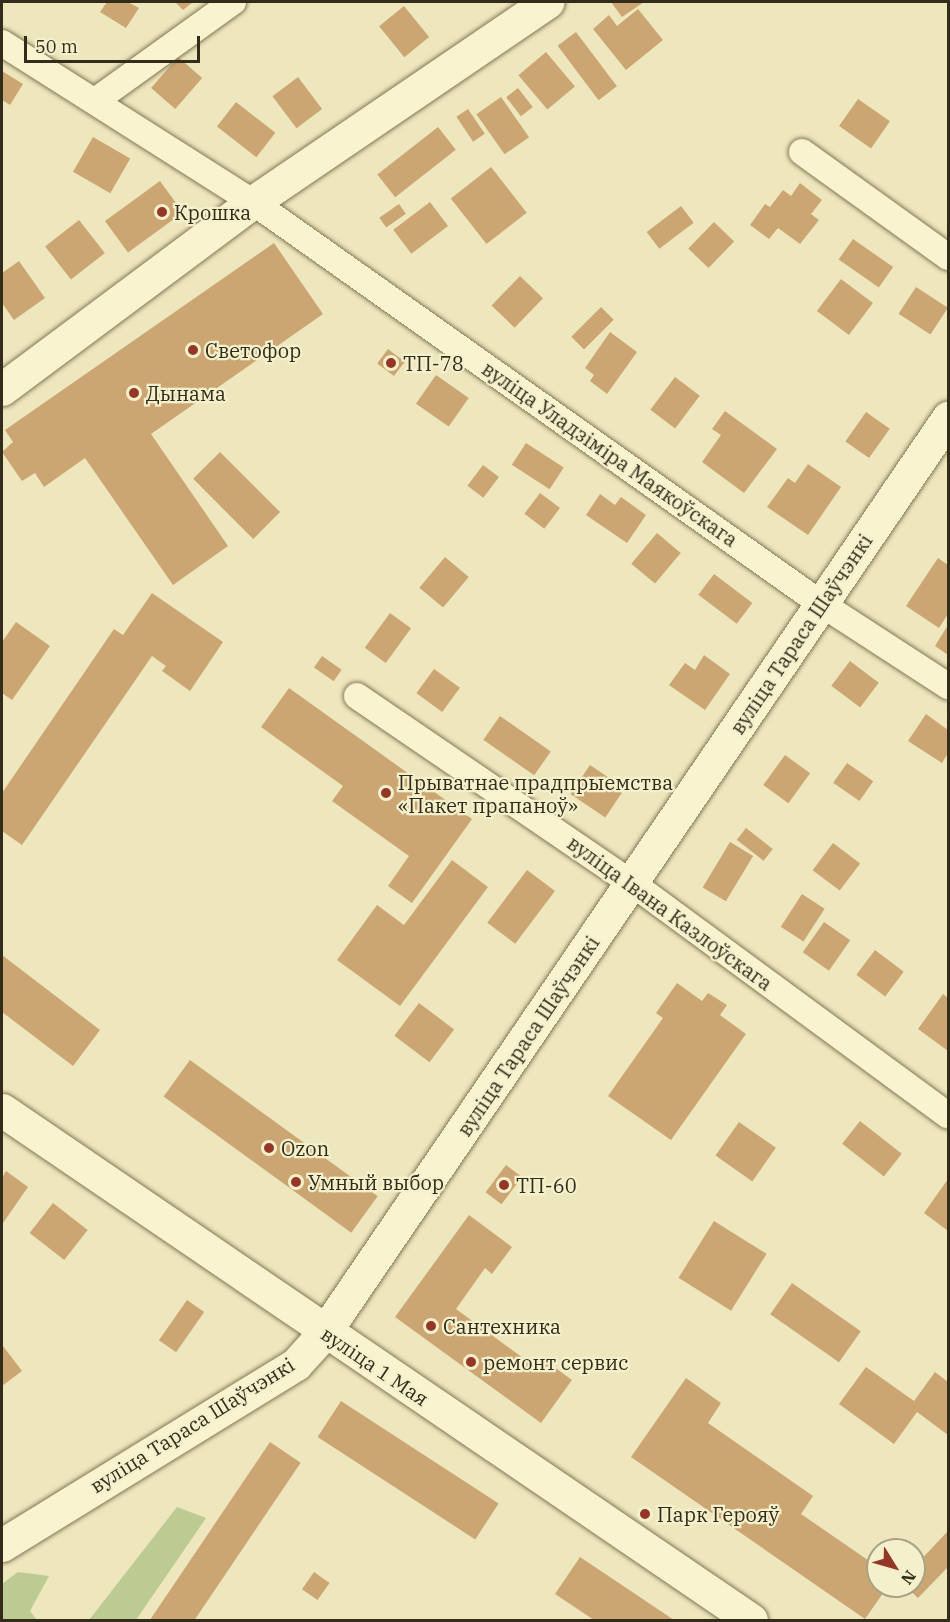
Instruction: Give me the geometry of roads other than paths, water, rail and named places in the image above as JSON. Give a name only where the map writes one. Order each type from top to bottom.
[{"type":"street","points":[[95,101],[233,2]]},
{"type":"street","points":[[2,389],[253,202],[547,2]]},
{"type":"street","name":"вуліца Уладзіміра Маякоўскага","points":[[2,43],[253,202],[820,603],[948,686]]},
{"type":"street","points":[[802,152],[948,257]]},
{"type":"street","name":"вуліца Тараса Шаўчэнкі","points":[[2,1545],[296,1364],[324,1333],[633,884],[820,603],[948,418]]},
{"type":"street","name":"вуліца Івана Казлоўскага","points":[[357,696],[633,884],[948,1115]]},
{"type":"street","name":"вуліца 1 Мая","points":[[2,1110],[324,1333],[751,1620]]},
{"type":"place","name":"Крошка","points":[[162,212]]},
{"type":"place","name":"Светофор","points":[[193,350]]},
{"type":"place","name":"ТП-78","points":[[391,363]]},
{"type":"place","name":"Дынама","points":[[134,393]]},
{"type":"place","name":"Прыватнае прадпрыемства «Пакет прапаноў»","points":[[386,793]]},
{"type":"place","name":"Ozon","points":[[269,1148]]},
{"type":"place","name":"Умный выбор","points":[[296,1182]]},
{"type":"place","name":"ТП-60","points":[[504,1185]]},
{"type":"place","name":"Сантехника","points":[[431,1326]]},
{"type":"place","name":"ремонт сервис","points":[[471,1362]]},
{"type":"place","name":"Парк Герояў","points":[[645,1514]]}]
